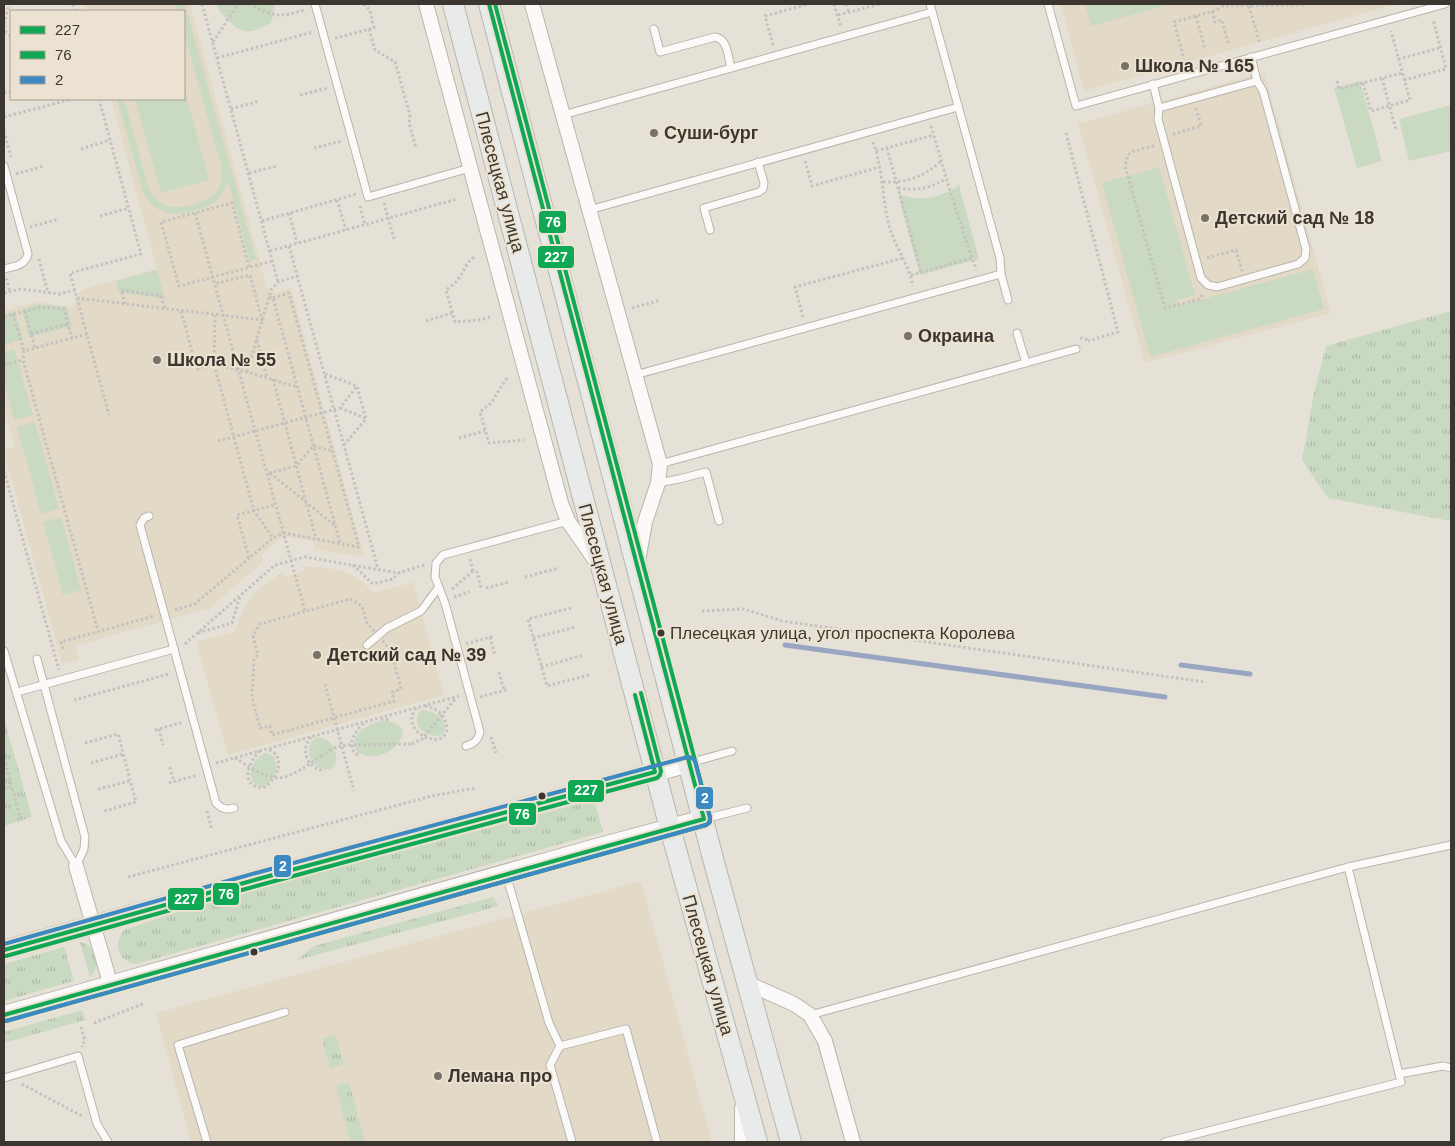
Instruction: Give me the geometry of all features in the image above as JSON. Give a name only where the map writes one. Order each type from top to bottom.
[{"type":"main road","name":"Плесецкая улица","points":[[453,4],[670,828],[758,1142]]},
{"type":"main road","name":"Плесецкая улица","points":[[490,4],[715,866],[791,1142]]},
{"type":"street","points":[[426,4],[561,503],[568,520],[602,569]]},
{"type":"street","points":[[532,4],[660,464],[658,483],[645,522],[637,564]]},
{"type":"street","points":[[4,950],[689,763]]},
{"type":"street","points":[[4,1015],[704,819]]},
{"type":"street","points":[[76,866],[111,986]]},
{"type":"street","points":[[749,984],[794,1004],[810,1015],[825,1041],[853,1142]]},
{"type":"street","points":[[742,1085],[742,1142]]},
{"type":"lane","points":[[930,4],[1000,258],[1001,274],[1008,300]]},
{"type":"lane","points":[[1048,4],[1076,106],[1445,4]]},
{"type":"lane","points":[[315,5],[368,197],[470,168]]},
{"type":"lane","points":[[563,115],[932,12]]},
{"type":"lane","points":[[654,29],[660,52],[714,37],[720,38],[724,42],[731,68]]},
{"type":"lane","points":[[1153,84],[1163,140],[1201,278],[1208,285],[1217,287],[1298,264],[1305,258],[1306,249],[1263,91],[1257,80],[1251,57]]},
{"type":"lane","points":[[1158,108],[1257,80]]},
{"type":"lane","points":[[589,210],[958,106]]},
{"type":"lane","points":[[710,230],[704,208],[759,192],[763,189],[764,183],[758,162]]},
{"type":"lane","points":[[4,166],[28,254],[22,264],[4,269]]},
{"type":"lane","points":[[635,375],[1001,274]]},
{"type":"lane","points":[[1017,333],[1026,363]]},
{"type":"lane","points":[[660,464],[1076,349]]},
{"type":"lane","points":[[658,483],[679,480],[706,472],[719,521]]},
{"type":"lane","points":[[149,516],[144,518],[140,525],[216,803],[221,808],[228,810],[234,808]]},
{"type":"lane","points":[[466,746],[473,744],[478,739],[480,732],[435,577],[436,563],[443,555],[568,520]]},
{"type":"lane","points":[[367,645],[388,628],[421,611],[438,588]]},
{"type":"lane","points":[[17,692],[174,649]]},
{"type":"lane","points":[[4,651],[61,841],[76,866]]},
{"type":"lane","points":[[37,659],[86,837],[84,849],[76,866]]},
{"type":"lane","points":[[689,763],[732,750]]},
{"type":"lane","points":[[704,819],[747,808]]},
{"type":"lane","points":[[810,1015],[1348,866],[1451,845]]},
{"type":"lane","points":[[1165,1142],[1401,1082],[1348,866]]},
{"type":"lane","points":[[506,874],[549,1023],[560,1046]]},
{"type":"lane","points":[[207,1142],[178,1045],[285,1012]]},
{"type":"lane","points":[[572,1142],[550,1064],[560,1046],[626,1029],[657,1142]]},
{"type":"lane","points":[[6,1077],[78,1056],[97,1124],[108,1142]]},
{"type":"lane","points":[[1399,1074],[1442,1066],[1451,1068]]},
{"type":"path","points":[[8,4],[4,25],[5,31],[10,35]]},
{"type":"path","points":[[202,4],[278,282]]},
{"type":"path","points":[[213,43],[238,4]]},
{"type":"path","points":[[249,4],[274,15],[283,16],[315,5]]},
{"type":"path","points":[[335,38],[374,28],[370,10],[363,4]]},
{"type":"path","points":[[776,55],[765,16],[808,4]]},
{"type":"path","points":[[846,4],[849,12]]},
{"type":"path","points":[[838,15],[880,4]]},
{"type":"path","points":[[1183,56],[1174,22],[1212,11],[1223,5],[1305,4]]},
{"type":"path","points":[[1249,6],[1262,54]]},
{"type":"path","points":[[1212,11],[1215,22],[1222,20],[1228,43]]},
{"type":"path","points":[[1196,16],[1205,50]]},
{"type":"path","points":[[1404,80],[1446,69],[1433,19]]},
{"type":"path","points":[[217,58],[322,29]]},
{"type":"path","points":[[369,29],[375,50],[395,62],[410,116],[409,123],[416,148]]},
{"type":"path","points":[[1363,83],[1371,111],[1410,100],[1391,30]]},
{"type":"path","points":[[1398,59],[1440,48]]},
{"type":"path","points":[[1337,81],[1339,89],[1402,73]]},
{"type":"path","points":[[1382,78],[1396,130]]},
{"type":"path","points":[[300,96],[328,88]]},
{"type":"path","points":[[1194,98],[1201,126],[1134,151],[1128,155],[1125,166],[1165,308],[1200,299],[1208,285]]},
{"type":"path","points":[[4,117],[68,100]]},
{"type":"path","points":[[99,100],[141,254],[70,274],[109,415]]},
{"type":"path","points":[[231,109],[259,101]]},
{"type":"path","points":[[928,115],[978,280]]},
{"type":"path","points":[[869,132],[880,167],[890,226],[911,275],[916,297]]},
{"type":"path","points":[[1066,134],[1118,332],[1090,340]]},
{"type":"path","points":[[876,151],[934,135]]},
{"type":"path","points":[[81,148],[110,140]]},
{"type":"path","points":[[314,148],[342,141]]},
{"type":"path","points":[[887,148],[921,272]]},
{"type":"path","points":[[802,150],[812,186],[880,167]]},
{"type":"path","points":[[883,182],[896,182],[921,176],[941,161]]},
{"type":"path","points":[[16,174],[44,166]]},
{"type":"path","points":[[249,173],[277,166]]},
{"type":"path","points":[[898,188],[910,190],[923,189],[946,179]]},
{"type":"path","points":[[382,193],[394,239]]},
{"type":"path","points":[[262,221],[357,194]]},
{"type":"path","points":[[270,251],[457,199]]},
{"type":"path","points":[[337,200],[346,230]]},
{"type":"path","points":[[249,267],[232,203],[161,222],[179,286],[273,261]]},
{"type":"path","points":[[100,216],[129,208]]},
{"type":"path","points":[[195,213],[268,473],[282,533],[304,611]]},
{"type":"path","points":[[289,213],[297,243]]},
{"type":"path","points":[[30,227],[59,219]]},
{"type":"path","points":[[289,246],[378,569]]},
{"type":"path","points":[[1197,261],[1236,250],[1244,279]]},
{"type":"path","points":[[474,257],[466,263],[461,276],[456,282],[446,290],[452,313],[455,322],[490,318]]},
{"type":"path","points":[[806,327],[795,287],[903,258]]},
{"type":"path","points":[[911,275],[972,258]]},
{"type":"path","points":[[214,284],[250,275],[262,320]]},
{"type":"path","points":[[247,372],[274,285],[298,276]]},
{"type":"path","points":[[45,281],[48,293]]},
{"type":"path","points":[[4,294],[21,289],[59,294],[74,290]]},
{"type":"path","points":[[125,304],[121,290],[162,296],[165,309]]},
{"type":"path","points":[[271,297],[289,293],[359,547],[282,533],[272,538],[249,558],[237,515],[275,505]]},
{"type":"path","points":[[271,297],[340,544]]},
{"type":"path","points":[[77,298],[262,320]]},
{"type":"path","points":[[632,308],[660,300]]},
{"type":"path","points":[[4,317],[40,307],[64,310],[72,338]]},
{"type":"path","points":[[25,311],[35,348]]},
{"type":"path","points":[[181,311],[197,369],[214,364],[297,387]]},
{"type":"path","points":[[426,321],[452,313]]},
{"type":"path","points":[[13,314],[24,351],[23,360],[98,631]]},
{"type":"path","points":[[215,315],[214,364],[254,511],[272,538]]},
{"type":"path","points":[[31,334],[68,324]]},
{"type":"path","points":[[24,351],[87,334]]},
{"type":"path","points":[[256,340],[267,378]]},
{"type":"path","points":[[4,365],[23,360]]},
{"type":"path","points":[[324,374],[357,386]]},
{"type":"path","points":[[507,378],[491,403],[480,412],[485,431],[489,443],[524,440]]},
{"type":"path","points":[[273,380],[316,539]]},
{"type":"path","points":[[340,408],[357,386]]},
{"type":"path","points":[[357,386],[366,418]]},
{"type":"path","points":[[218,442],[340,408],[366,418]]},
{"type":"path","points":[[344,446],[366,418]]},
{"type":"path","points":[[459,438],[485,431]]},
{"type":"path","points":[[313,446],[332,451]]},
{"type":"path","points":[[268,473],[296,466],[313,446]]},
{"type":"path","points":[[4,471],[61,680]]},
{"type":"path","points":[[268,473],[335,525]]},
{"type":"path","points":[[467,549],[473,571],[477,572],[481,588]]},
{"type":"path","points":[[174,649],[182,647],[275,565],[305,557],[398,573],[436,563]]},
{"type":"path","points":[[353,565],[373,584],[393,579],[398,573]]},
{"type":"path","points":[[525,577],[559,568]]},
{"type":"path","points":[[470,592],[453,599],[451,590],[473,571]]},
{"type":"path","points":[[486,588],[509,582]]},
{"type":"path","points":[[197,633],[232,623],[240,595]]},
{"type":"path","points":[[350,599],[362,606],[367,623],[388,647],[393,658],[401,689],[392,692],[394,701],[272,735],[270,726],[260,728],[252,697],[254,660],[258,654],[253,636],[260,624],[304,611],[350,599]]},
{"type":"path","points":[[571,608],[528,619],[547,686],[589,675]]},
{"type":"path","points":[[702,611],[744,609],[782,621],[1204,682]]},
{"type":"path","points":[[534,638],[576,626]]},
{"type":"path","points":[[466,644],[492,637],[495,656]]},
{"type":"path","points":[[541,667],[584,655]]},
{"type":"path","points":[[74,700],[180,670]]},
{"type":"path","points":[[480,697],[506,690],[499,672]]},
{"type":"path","points":[[324,684],[354,791]]},
{"type":"path","points":[[206,766],[469,693]]},
{"type":"path","points":[[235,758],[275,778],[288,776],[341,745],[412,744],[424,736],[457,696]]},
{"type":"path","points":[[416,707],[412,719],[418,732],[424,736],[438,739],[443,738],[448,726],[446,720],[434,709],[422,706]]},
{"type":"path","points":[[375,719],[390,720]]},
{"type":"path","points":[[358,755],[354,753],[352,741],[358,728],[366,721]]},
{"type":"path","points":[[155,730],[183,722]]},
{"type":"path","points":[[159,729],[164,745]]},
{"type":"path","points":[[85,743],[118,734],[136,802],[104,811]]},
{"type":"path","points":[[312,736],[306,747],[306,756],[309,764],[314,768],[325,771]]},
{"type":"path","points":[[494,745],[496,753]]},
{"type":"path","points":[[260,751],[249,766],[248,774],[250,780],[258,787],[263,788],[275,778],[279,765],[275,752],[267,749]]},
{"type":"path","points":[[91,763],[123,754]]},
{"type":"path","points":[[4,758],[20,817]]},
{"type":"path","points":[[170,766],[172,782],[198,775]]},
{"type":"path","points":[[98,789],[130,780]]},
{"type":"path","points":[[4,789],[12,787]]},
{"type":"path","points":[[128,877],[432,796],[475,788]]},
{"type":"path","points":[[211,823],[212,830]]},
{"type":"path","points":[[94,1023],[146,1003]]},
{"type":"path","points":[[81,1027],[85,1040]]},
{"type":"path","points":[[6,1077],[97,1124]]},
{"type":"shaded area","name":"Школа № 55","points":[[85,4],[190,4],[267,288],[275,292],[291,288],[364,557],[315,549],[313,541],[290,537],[278,540],[261,555],[263,562],[210,608],[75,646],[79,660],[62,664],[4,453],[4,450],[15,447],[4,408],[4,311],[36,302],[73,307],[81,290],[157,269],[111,100],[185,100],[185,10],[87,10]]},
{"type":"shaded area","name":"Школа № 165","points":[[1061,4],[1397,4],[1084,91]]},
{"type":"shaded area","name":"Детский сад № 18","points":[[1264,72],[1331,313],[1145,363],[1078,124]]},
{"type":"shaded area","name":"Детский сад № 39","points":[[304,567],[335,569],[350,574],[363,582],[374,593],[413,582],[444,695],[228,755],[196,642],[235,631],[247,603],[257,591],[268,581],[282,573],[283,577],[305,571]]},
{"type":"shaded area","points":[[641,881],[712,1142],[191,1142],[156,1013]]},
{"type":"green space","points":[[175,4],[185,4],[256,259],[250,261],[228,182],[221,195],[213,203],[203,208],[177,214],[158,209],[143,192],[117,100],[124,100],[149,189],[162,204],[178,207],[206,200],[218,189],[222,177],[222,169],[185,37],[185,10],[178,10]]},
{"type":"green space","points":[[216,4],[275,4],[271,22],[260,29],[244,31],[233,25],[221,13]]},
{"type":"green space","points":[[1085,4],[1172,4],[1091,26]]},
{"type":"green space","points":[[1360,81],[1382,161],[1357,168],[1334,88]]},
{"type":"green space","points":[[185,92],[209,180],[161,193],[135,100],[185,100]]},
{"type":"green space","points":[[1451,105],[1451,151],[1409,161],[1399,119]]},
{"type":"green space","points":[[1159,167],[1195,295],[1177,300],[1178,306],[1313,269],[1324,309],[1150,357],[1102,183]]},
{"type":"green space","points":[[959,185],[979,259],[920,275],[898,194],[914,198],[930,198],[952,190]]},
{"type":"green space","points":[[157,270],[165,299],[119,292],[116,281]]},
{"type":"green space","points":[[40,304],[67,307],[72,326],[29,337],[22,309]]},
{"type":"green space","points":[[15,311],[23,339],[4,345],[4,314]]},
{"type":"green space","points":[[1451,311],[1451,521],[1328,498],[1302,460],[1314,393],[1326,346]]},
{"type":"green space","points":[[14,349],[33,415],[14,420],[4,381],[4,352]]},
{"type":"green space","points":[[35,422],[59,509],[41,514],[17,427]]},
{"type":"green space","points":[[61,517],[81,590],[63,595],[43,522]]},
{"type":"green space","points":[[421,710],[436,714],[443,720],[445,730],[442,735],[431,735],[421,729],[417,720]]},
{"type":"green space","points":[[4,719],[32,817],[4,826]]},
{"type":"green space","points":[[381,721],[399,725],[403,731],[397,744],[386,753],[379,755],[371,756],[357,752],[355,740],[360,731]]},
{"type":"green space","points":[[319,737],[329,741],[334,748],[336,759],[331,769],[323,769],[317,766],[310,756],[310,745],[313,740]]},
{"type":"green space","points":[[265,753],[275,759],[276,770],[271,780],[261,787],[252,780],[251,770],[256,760]]},
{"type":"green space","points":[[594,800],[603,832],[136,964],[125,960],[119,951],[119,941],[124,930],[195,906]]},
{"type":"green space","points":[[493,897],[499,906],[297,960],[314,946]]},
{"type":"green space","points":[[80,942],[91,947],[96,956],[96,967],[90,977]]},
{"type":"green space","points":[[64,947],[74,981],[4,1001],[4,964]]},
{"type":"green space","points":[[82,1010],[85,1020],[4,1043],[4,1032]]},
{"type":"green space","points":[[335,1034],[344,1064],[330,1068],[322,1039]]},
{"type":"green space","points":[[349,1082],[365,1142],[350,1142],[336,1086]]},
{"type":"waterway","points":[[785,645],[1165,697]]},
{"type":"waterway","points":[[1181,665],[1250,674]]},
{"type":"transit line","name":"227","points":[[4,1015],[704,819],[489,4]]},
{"type":"transit line","name":"76","points":[[6,1021],[706,825],[710,822],[495,4]]},
{"type":"transit line","name":"76","points":[[6,956],[657,778],[661,771],[641,693]]},
{"type":"transit line","name":"227","points":[[4,950],[655,772],[635,695]]},
{"type":"transit line","name":"2","points":[[4,944],[256,873],[688,757],[695,761],[710,818],[709,823],[706,825],[6,1021]]},
{"type":"place","name":"Школа № 165","points":[[1125,66]]},
{"type":"place","name":"Суши-бург","points":[[654,133]]},
{"type":"place","name":"Детский сад № 18","points":[[1205,218]]},
{"type":"place","name":"Окраина","points":[[908,336]]},
{"type":"place","name":"Школа № 55","points":[[157,360]]},
{"type":"place","name":"Плесецкая улица, угол проспекта Королева","points":[[661,633]]},
{"type":"place","name":"Детский сад № 39","points":[[317,655]]},
{"type":"place","name":"Лемана про","points":[[438,1076]]}]
